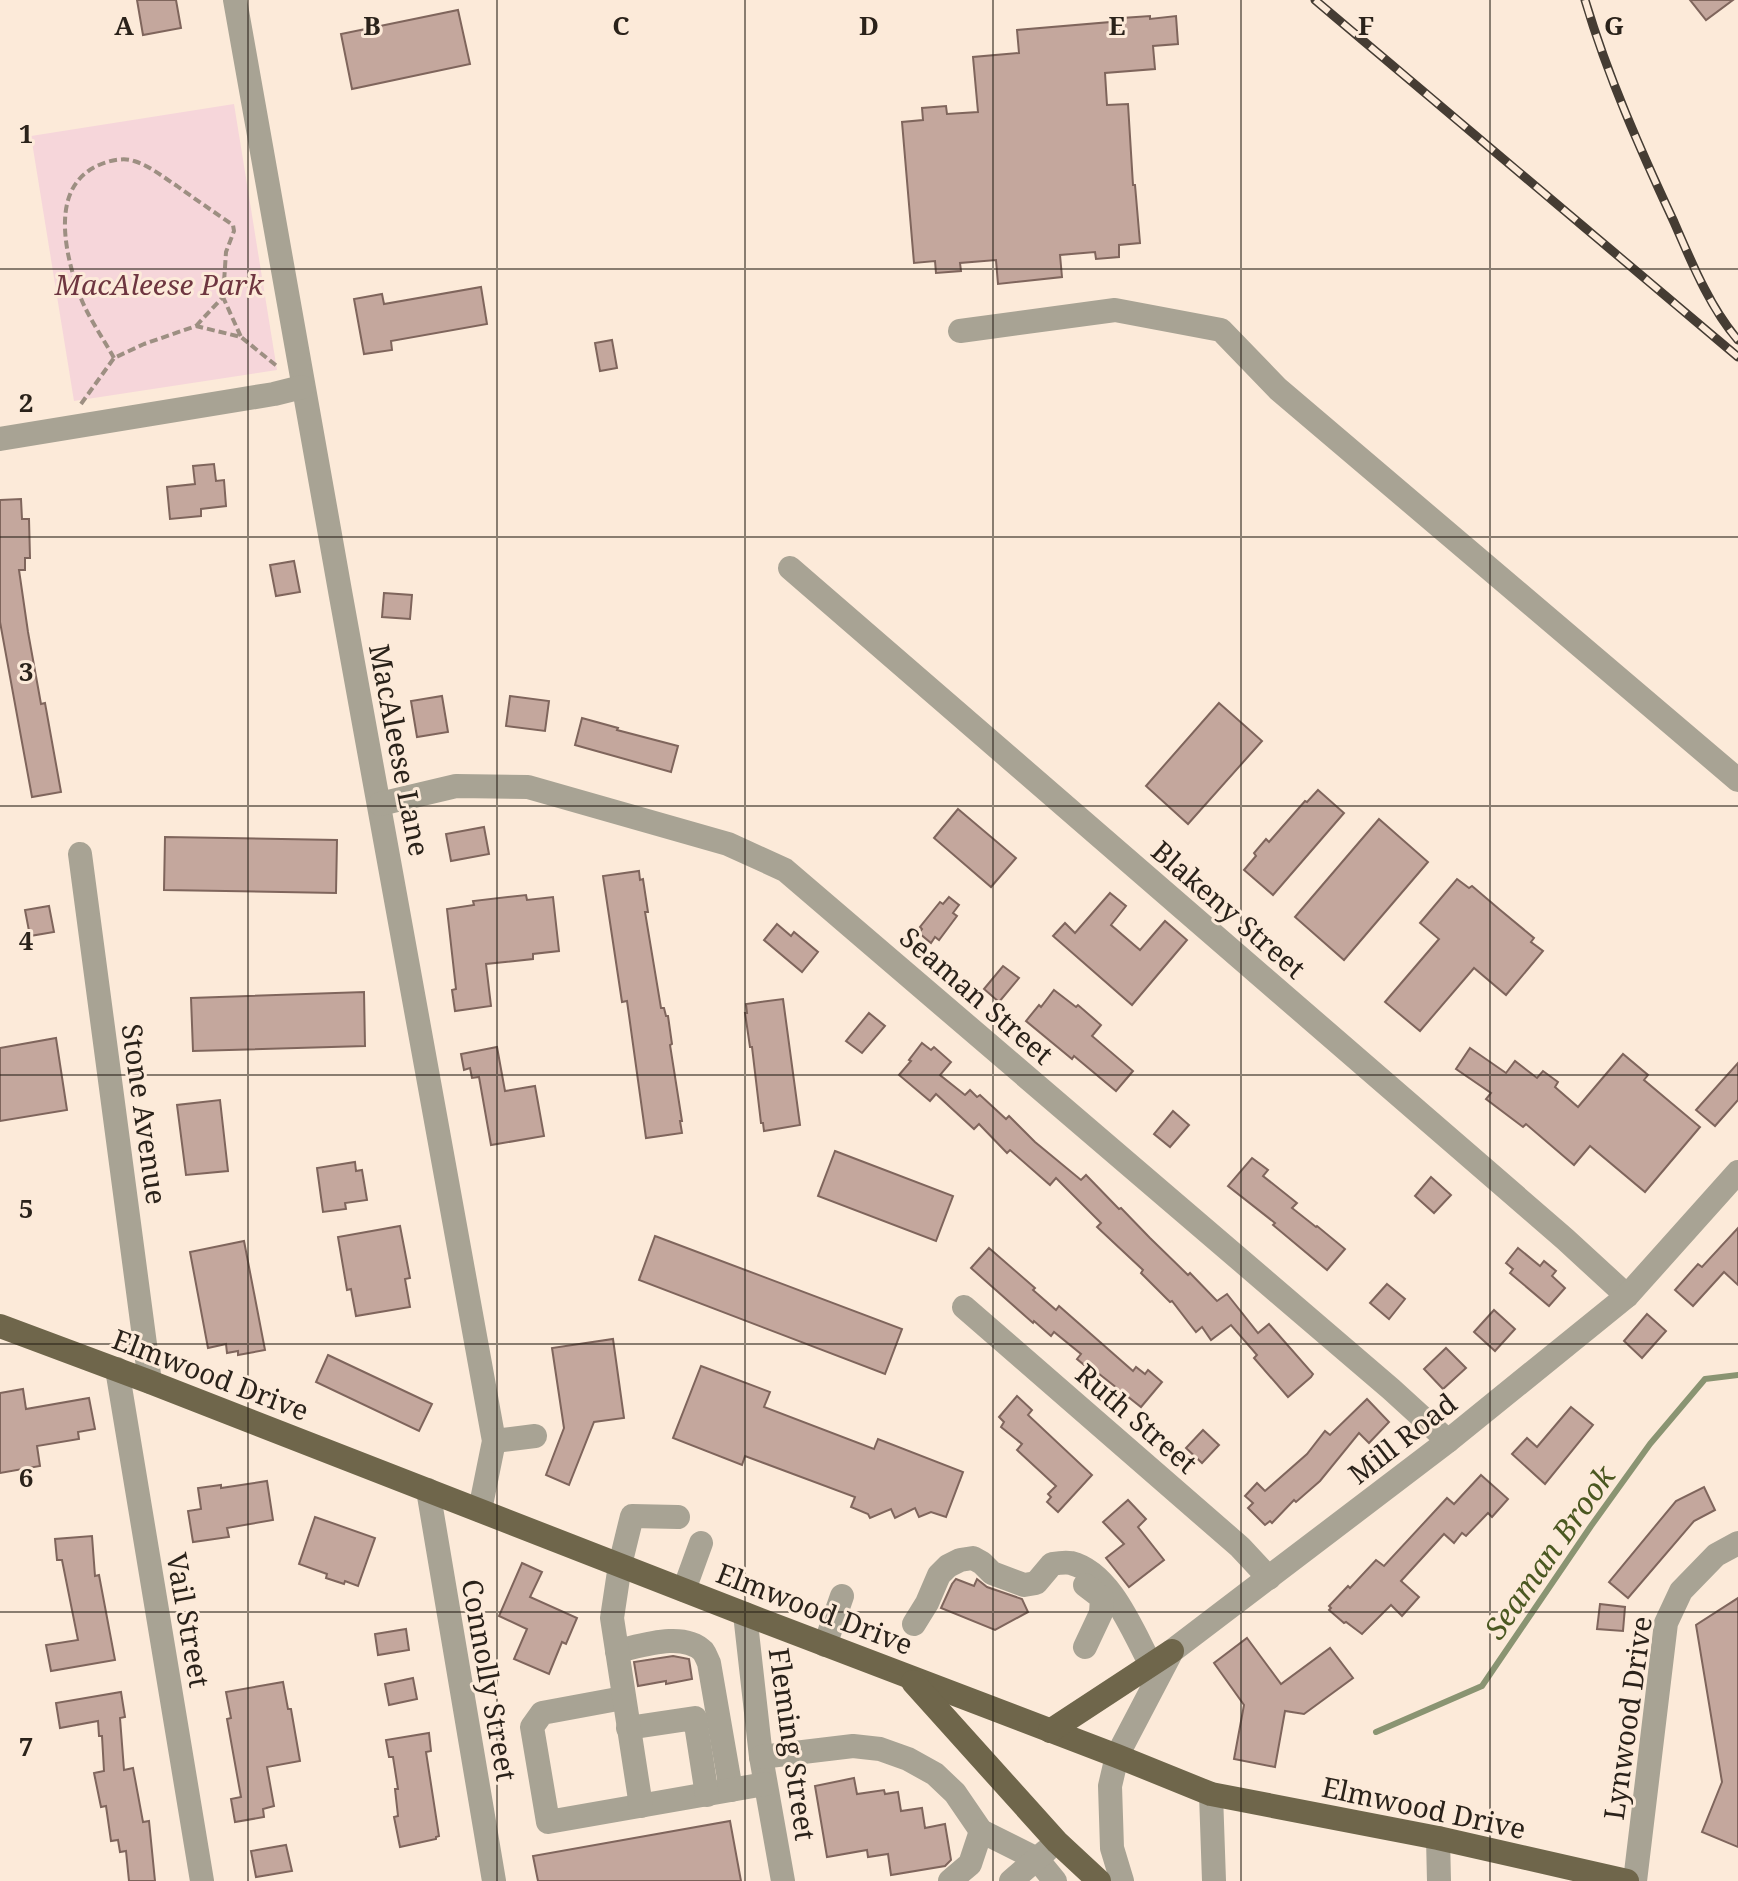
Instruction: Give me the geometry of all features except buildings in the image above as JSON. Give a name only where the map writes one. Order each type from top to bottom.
[{"type":"main road","name":"Elmwood Drive","points":[[0,1326],[1211,1794],[1438,1838],[1627,1881]]},
{"type":"main road","points":[[1050,1731],[1172,1651]]},
{"type":"main road","points":[[908,1677],[1057,1842],[1099,1881]]},
{"type":"street","name":"MacAleese Lane","points":[[235,0],[300,377],[494,1441],[480,1510]]},
{"type":"street","points":[[960,331],[1115,310],[1221,330],[1278,389],[1738,780]]},
{"type":"street","points":[[0,439],[78,426],[300,377]]},
{"type":"street","name":"Blakeny Street","points":[[790,568],[1627,1296]]},
{"type":"street","name":"Seaman Street","points":[[380,804],[456,786],[528,787],[728,844],[785,870],[1380,1379],[1448,1441]]},
{"type":"street","name":"Stone Avenue","points":[[80,854],[150,1382]]},
{"type":"street","name":"Mill Road","points":[[1122,1881],[1112,1848],[1110,1786],[1117,1756],[1172,1651],[1448,1441],[1627,1296],[1738,1172]]},
{"type":"street","name":"Ruth Street","points":[[964,1307],[1240,1547],[1269,1578]]},
{"type":"street","name":"Vail Street","points":[[117,1369],[202,1881]]},
{"type":"street","points":[[494,1441],[535,1436]]},
{"type":"street","name":"Connolly Street","points":[[428,1490],[494,1881]]},
{"type":"street","points":[[641,1806],[612,1618],[632,1516],[678,1517]]},
{"type":"street","points":[[684,1590],[701,1543]]},
{"type":"street","name":"Lynwood Drive","points":[[1635,1881],[1666,1623],[1681,1591],[1716,1555],[1738,1543]]},
{"type":"street","points":[[914,1624],[939,1575],[960,1560],[973,1558],[992,1573],[1024,1585],[1036,1583],[1052,1564],[1069,1563],[1102,1583],[1119,1604],[1151,1665]]},
{"type":"street","points":[[1052,1564],[1102,1598],[1101,1613],[1085,1647]]},
{"type":"street","points":[[825,1645],[842,1596]]},
{"type":"street","name":"Fleming Street","points":[[745,1614],[761,1757],[783,1881]]},
{"type":"street","points":[[617,1651],[670,1640],[689,1643],[703,1652],[709,1663],[731,1790]]},
{"type":"street","points":[[623,1698],[542,1713],[532,1727],[548,1822],[765,1784]]},
{"type":"street","points":[[628,1728],[695,1718],[707,1795]]},
{"type":"street","points":[[761,1757],[853,1746],[880,1749],[908,1759],[935,1774],[955,1793],[981,1831],[1037,1859],[1055,1881]]},
{"type":"street","points":[[1211,1794],[1214,1881]]},
{"type":"street","points":[[950,1881],[970,1864],[981,1831]]},
{"type":"street","points":[[1438,1838],[1439,1881]]},
{"type":"street","points":[[1011,1881],[1057,1842]]},
{"type":"path","points":[[114,358],[79,295],[66,241],[65,212],[69,192],[79,178],[92,168],[111,161],[131,159],[152,169],[233,225],[234,231],[226,252],[223,297],[241,337],[265,358],[300,377]]},
{"type":"path","points":[[78,426],[81,403],[114,358],[196,326],[223,297]]},
{"type":"path","points":[[196,326],[241,337]]},
{"type":"green space","name":"MacAleese Park","points":[[234,104],[277,370],[74,401],[31,136]]},
{"type":"waterway","name":"Seaman Brook","points":[[1376,1732],[1482,1686],[1650,1444],[1705,1379],[1738,1375]]},
{"type":"railway","points":[[1315,0],[1738,357]]},
{"type":"railway","points":[[1585,0],[1625,112],[1687,252],[1710,299],[1738,340]]}]
